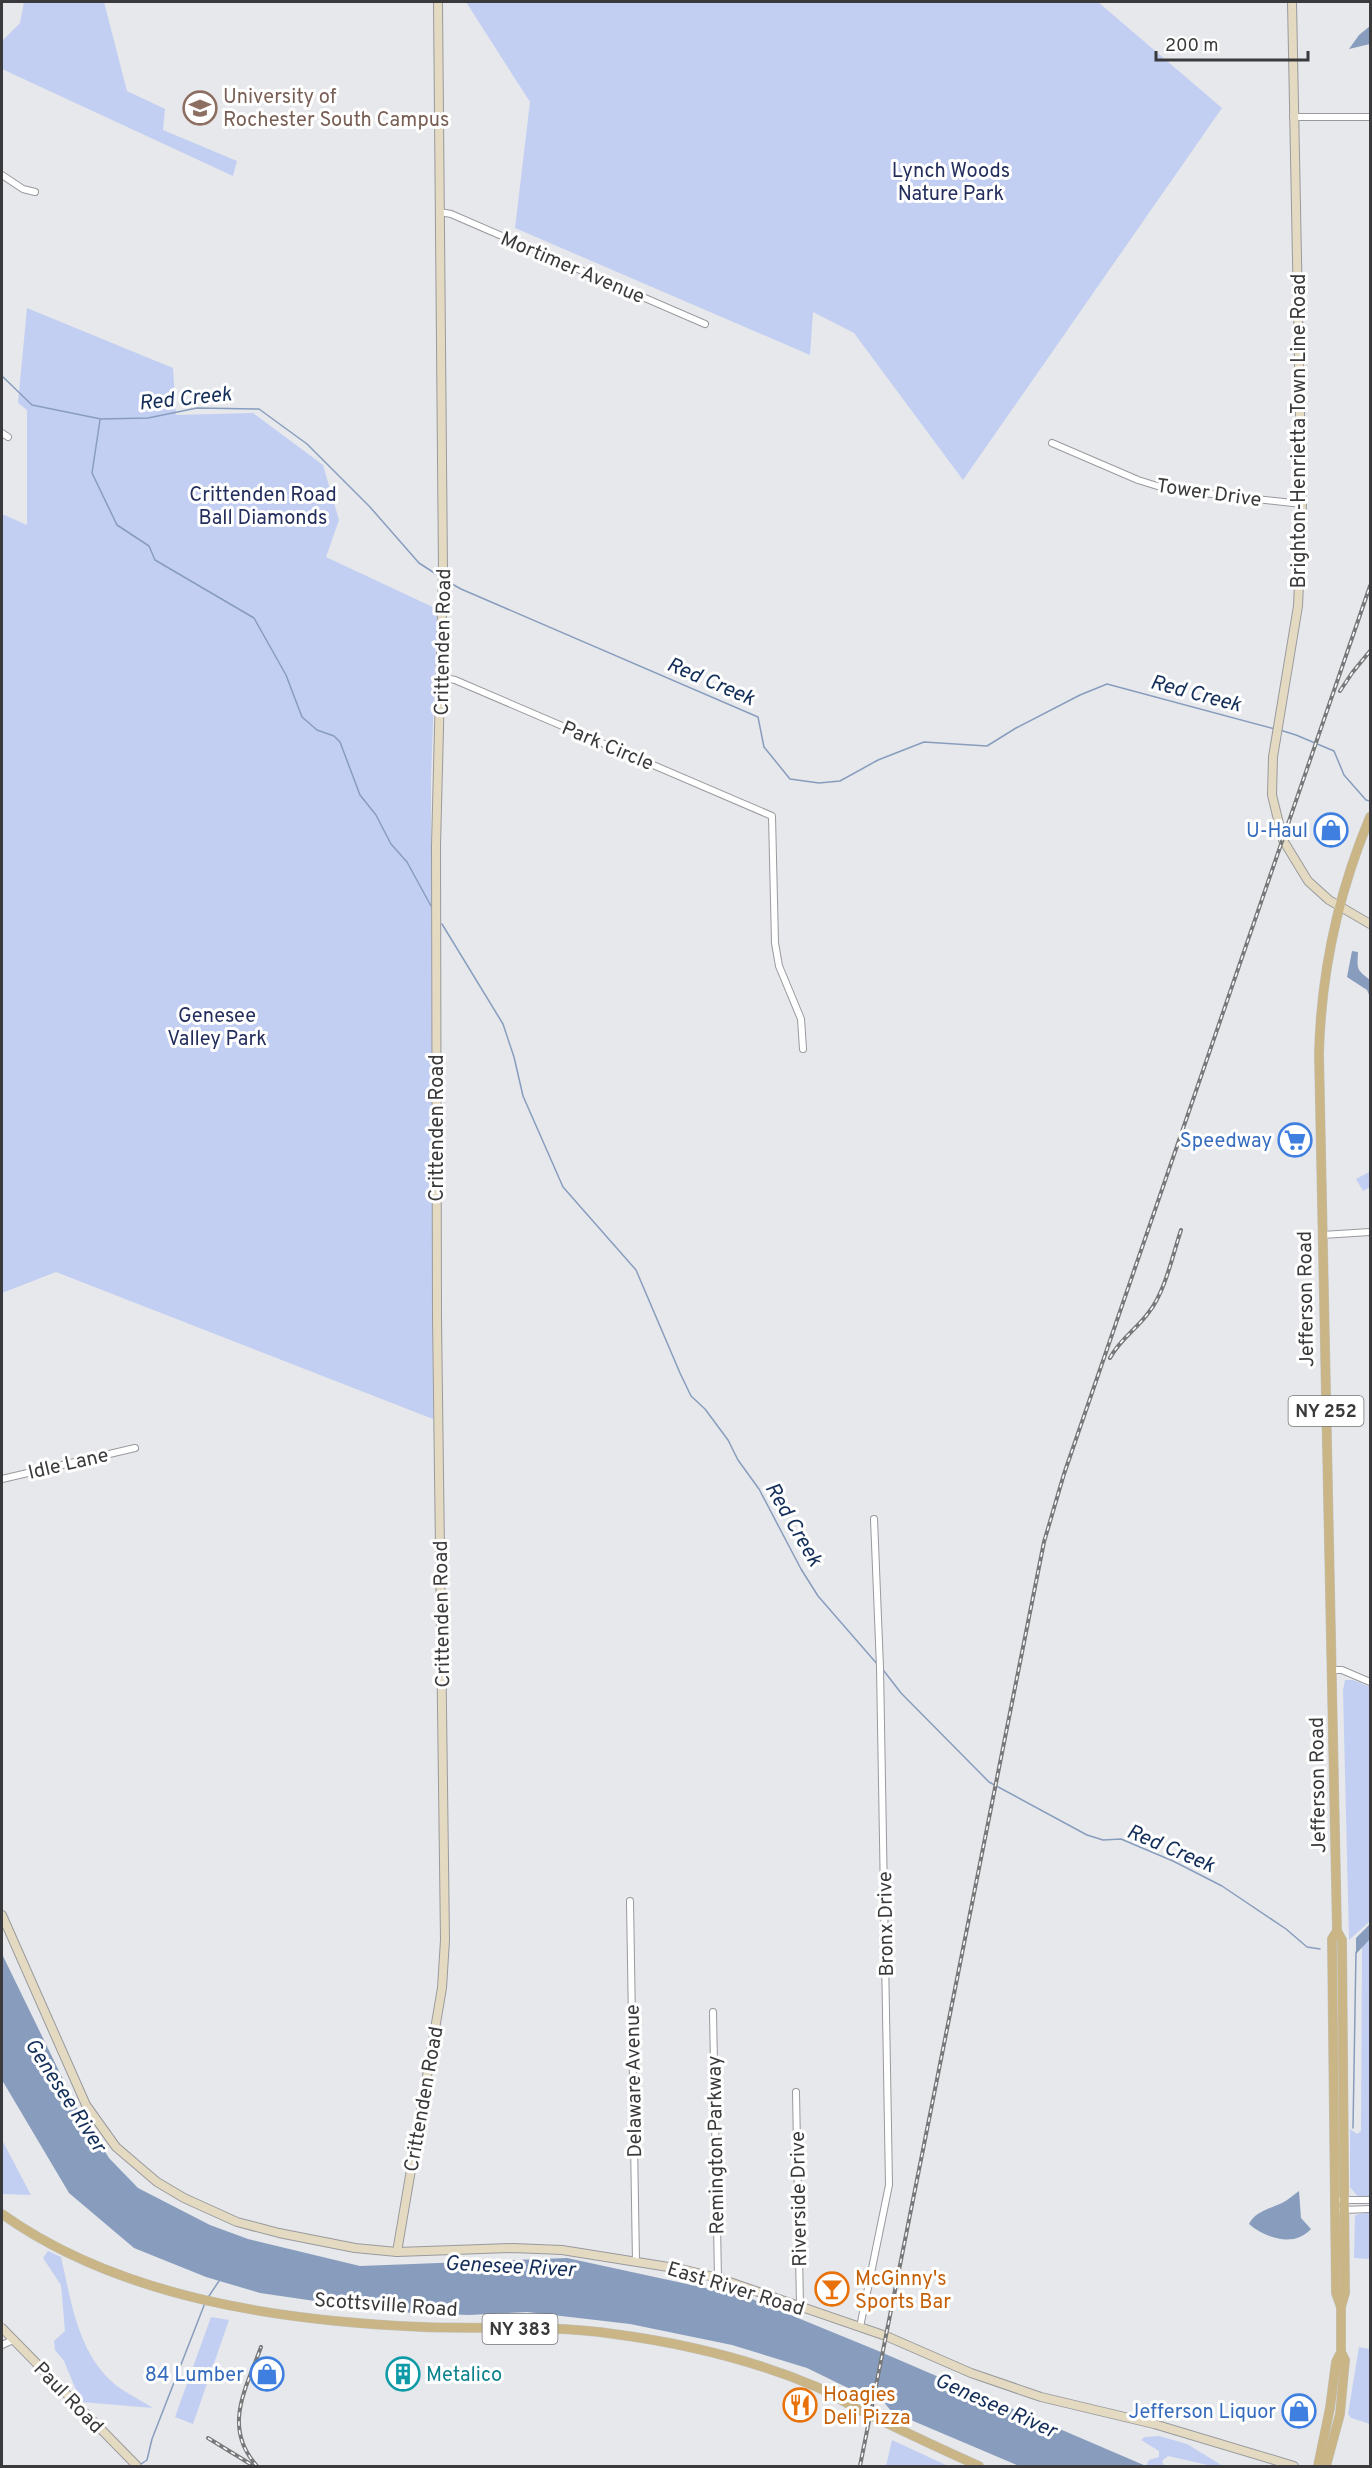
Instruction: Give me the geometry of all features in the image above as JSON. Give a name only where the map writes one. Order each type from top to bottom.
[{"type":"main road","name":"Jefferson Road","points":[[1326,2466],[1340,2414],[1345,2360],[1341,2352],[1341,2307],[1336,2293],[1340,2205],[1342,1940],[1337,1931],[1319,1038],[1327,972],[1340,908],[1354,859],[1371,817]]},
{"type":"main road","name":"Scottsville Road","points":[[2,2214],[53,2246],[102,2270],[215,2301],[299,2316],[370,2324],[569,2330],[613,2334],[707,2352],[762,2367],[819,2388],[870,2416],[979,2466]]},
{"type":"main road","name":"Jefferson Road","points":[[1318,2466],[1330,2408],[1336,2361],[1341,2352]]},
{"type":"street","name":"Crittenden Road","points":[[397,2252],[442,1988],[445,1951],[436,1318],[436,839],[444,572],[438,2]]},
{"type":"street","name":"Brighton-Henrietta Town Line Road","points":[[1292,2],[1302,504],[1298,606],[1272,766],[1272,795],[1283,840],[1308,881],[1340,908],[1371,924]]},
{"type":"street","points":[[1293,117],[1371,117]]},
{"type":"street","points":[[2,175],[22,189],[35,192]]},
{"type":"street","name":"Mortimer Avenue","points":[[440,212],[451,214],[705,324]]},
{"type":"street","name":"Tower Drive","points":[[1052,443],[1138,480],[1167,489],[1302,504]]},
{"type":"street","name":"Park Circle","points":[[441,677],[455,680],[772,816],[775,943],[779,966],[801,1019],[803,1049]]},
{"type":"street","points":[[1322,1234],[1371,1232]]},
{"type":"street","name":"Idle Lane","points":[[2,1479],[135,1448]]},
{"type":"street","name":"Bronx Drive","points":[[860,2327],[889,2185],[880,1701],[874,1519]]},
{"type":"street","points":[[1332,1670],[1342,1670],[1371,1682]]},
{"type":"street","name":"Delaware Avenue","points":[[630,1901],[636,2262]]},
{"type":"street","name":"East River Road","points":[[2,1915],[86,2105],[116,2147],[157,2182],[184,2198],[237,2222],[315,2240],[397,2252],[513,2248],[562,2250],[681,2269],[718,2278],[860,2327],[971,2373],[1030,2394],[1154,2424],[1294,2466]]},
{"type":"street","name":"Remington Parkway","points":[[713,2012],[718,2278]]},
{"type":"street","name":"Riverside Drive","points":[[796,2092],[800,2306]]},
{"type":"street","points":[[1340,2205],[1371,2200]]},
{"type":"street","points":[[1340,2205],[1371,2209]]},
{"type":"street","name":"Paul Road","points":[[2,2328],[135,2464]]},
{"type":"street","points":[[2,2345],[13,2340]]},
{"type":"green space","points":[[24,2],[104,2],[127,91],[165,109],[163,130],[237,161],[233,176],[2,69],[2,41],[20,23]]},
{"type":"green space","name":"Lynch Woods Nature Park","points":[[466,2],[1098,2],[1222,108],[963,480],[854,333],[813,312],[810,355],[515,228],[530,102]]},
{"type":"green space","name":"Genesee Valley Park","points":[[27,308],[173,368],[176,415],[253,413],[323,465],[339,520],[326,557],[437,609],[431,781],[433,1419],[56,1272],[2,1293],[2,514],[27,525],[27,410],[18,403]]},
{"type":"green space","points":[[1369,1172],[1370,1187],[1363,1191],[1356,1179]]},
{"type":"green space","points":[[1345,1680],[1353,1680],[1370,1687],[1370,1921],[1349,1940],[1343,1690]]},
{"type":"green space","points":[[1370,1939],[1370,2197],[1358,2197],[1350,2187],[1350,2129],[1357,2134],[1361,2131],[1362,1945]]},
{"type":"green space","points":[[2,2140],[31,2195],[2,2194]]},
{"type":"green space","points":[[1370,2212],[1370,2259],[1354,2258],[1355,2215]]},
{"type":"green space","points":[[48,2251],[61,2257],[77,2323],[99,2367],[119,2388],[153,2408],[81,2402],[64,2361],[55,2350],[54,2341],[65,2331],[61,2285],[43,2258]]},
{"type":"green space","points":[[211,2317],[229,2320],[193,2424],[175,2417]]},
{"type":"green space","points":[[1359,2347],[1370,2349],[1370,2424],[1351,2418],[1348,2414]]},
{"type":"green space","points":[[1159,2436],[1187,2444],[1223,2466],[1212,2466],[1168,2456],[1162,2461],[1164,2466],[1146,2466],[1149,2460],[1159,2457],[1159,2451],[1141,2440],[1145,2437]]},
{"type":"green space","points":[[892,2440],[948,2466],[886,2466]]},
{"type":"water","points":[[1370,26],[1370,44],[1349,49],[1359,35]]},
{"type":"water","points":[[1352,951],[1358,952],[1359,969],[1370,980],[1370,997],[1367,990],[1347,977]]},
{"type":"water","points":[[1370,1924],[1370,1939],[1356,1954],[1356,1938]]},
{"type":"water","name":"Genesee River","points":[[2,1954],[77,2108],[109,2158],[138,2188],[210,2225],[248,2239],[360,2266],[567,2258],[747,2297],[1146,2466],[1019,2466],[892,2412],[882,2400],[846,2387],[807,2368],[732,2345],[630,2324],[527,2312],[469,2315],[390,2312],[260,2293],[206,2277],[134,2248],[69,2193],[2,2080]]},
{"type":"water","points":[[1299,2191],[1301,2218],[1311,2229],[1304,2235],[1280,2239],[1271,2237],[1249,2224],[1259,2213],[1284,2202]]},
{"type":"waterway","name":"Red Creek","points":[[2,376],[32,405],[101,419],[148,418],[197,408],[259,409],[307,444],[370,507],[419,563],[439,576]]},
{"type":"waterway","name":"Red Creek","points":[[100,420],[92,473],[117,525],[149,546],[155,560],[254,618],[286,675],[302,717],[317,730],[334,736],[340,742],[360,795],[376,815],[391,844],[407,862],[431,906]]},
{"type":"waterway","name":"Red Creek","points":[[445,580],[461,589],[758,717],[764,747],[790,779],[819,783],[840,781],[878,760],[924,742],[987,746],[1016,728],[1080,695],[1107,684],[1275,729]]},
{"type":"waterway","name":"Red Creek","points":[[1280,730],[1334,751],[1344,775],[1366,800],[1370,801]]},
{"type":"waterway","name":"Red Creek","points":[[442,924],[503,1024],[523,1096],[563,1187],[636,1270],[691,1396],[705,1409],[728,1440],[738,1460],[759,1489],[801,1569],[818,1596],[878,1665]]},
{"type":"waterway","name":"Red Creek","points":[[884,1671],[901,1693],[989,1782],[1087,1835],[1103,1840],[1121,1839],[1173,1861],[1222,1886],[1286,1929],[1307,1947],[1320,1949]]},
{"type":"waterway","name":"Red Creek","points":[[1353,2128],[1356,1952]]},
{"type":"waterway","points":[[209,2296],[219,2281]]},
{"type":"waterway","points":[[141,2464],[147,2460],[152,2439],[205,2303]]},
{"type":"railway","points":[[860,2466],[1044,1542],[1064,1474],[1370,586]]},
{"type":"railway","points":[[1340,691],[1370,651]]},
{"type":"railway","points":[[1110,1358],[1155,1304],[1164,1284],[1181,1230]]},
{"type":"railway","points":[[257,2466],[241,2437],[239,2422],[244,2393],[261,2347]]},
{"type":"railway","points":[[208,2438],[252,2465]]},
{"type":"place","name":"University of Rochester South Campus","points":[[200,108]]},
{"type":"place","name":"U-Haul","points":[[1331,830]]},
{"type":"place","name":"Speedway","points":[[1295,1140]]},
{"type":"place","name":"McGinny's Sports Bar","points":[[832,2289]]},
{"type":"place","name":"84 Lumber","points":[[267,2374]]},
{"type":"place","name":"Metalico","points":[[403,2374]]},
{"type":"place","name":"Hoagies Deli Pizza","points":[[800,2405]]},
{"type":"place","name":"Jefferson Liquor","points":[[1299,2411]]},
{"type":"park label","name":"Crittenden Road Ball Diamonds","points":[[263,506]]}]
